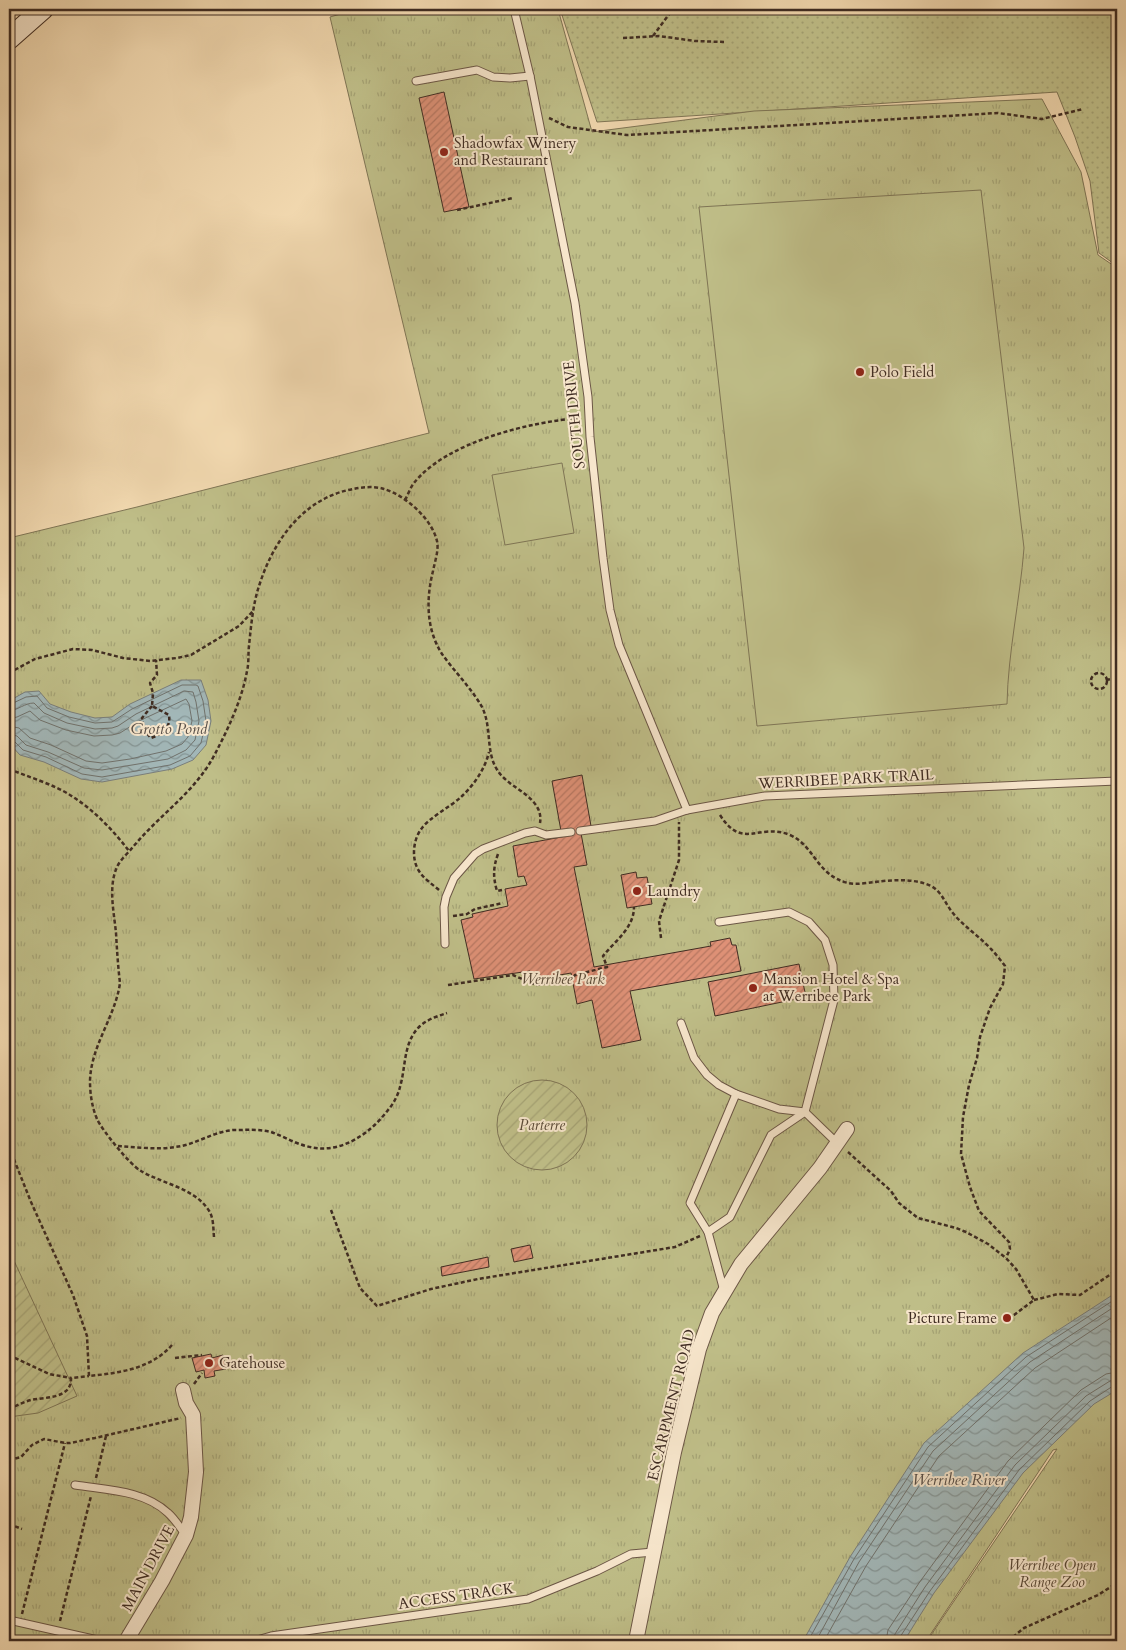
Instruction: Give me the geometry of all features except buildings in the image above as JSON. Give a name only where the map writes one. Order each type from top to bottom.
[{"type":"street","points":[[9,40],[43,9]]},
{"type":"street","name":"ESCARPMENT ROAD","points":[[636,1641],[674,1452],[699,1349],[712,1312],[741,1264],[820,1168],[847,1129]]},
{"type":"street","name":"MAIN DRIVE","points":[[126,1641],[162,1581],[186,1535],[191,1518],[196,1472],[193,1415],[186,1403],[183,1390]]},
{"type":"lane","name":"SOUTH DRIVE","points":[[514,9],[530,76],[574,303],[588,397],[603,558],[610,610],[619,644],[687,810]]},
{"type":"lane","points":[[416,81],[477,70],[493,77],[530,76]]},
{"type":"lane","name":"WERRIBEE PARK TRAIL","points":[[580,831],[655,821],[687,810],[765,796],[1117,781]]},
{"type":"lane","points":[[445,944],[444,918],[446,897],[454,878],[475,854],[510,838],[535,832],[546,835],[571,832]]},
{"type":"lane","points":[[708,1232],[730,1217],[771,1135],[805,1112],[834,1000],[833,965],[825,940],[809,922],[788,912],[719,922]]},
{"type":"lane","points":[[681,1023],[694,1058],[707,1075],[719,1085],[736,1094],[780,1109],[805,1112],[837,1143]]},
{"type":"lane","points":[[724,1292],[708,1232],[690,1203],[736,1094]]},
{"type":"lane","points":[[75,1485],[132,1494],[144,1498],[168,1513],[186,1535]]},
{"type":"lane","name":"ACCESS TRACK","points":[[254,1641],[271,1636],[528,1599],[597,1571],[631,1554],[653,1552]]},
{"type":"lane","points":[[9,1620],[102,1641]]},
{"type":"path","points":[[654,36],[673,9]]},
{"type":"path","points":[[623,38],[654,36],[710,43],[724,42]]},
{"type":"path","points":[[537,112],[568,127],[627,136],[998,113],[1042,119],[1083,109]]},
{"type":"path","points":[[456,210],[513,198]]},
{"type":"path","points":[[406,500],[414,484],[435,463],[456,450],[482,439],[527,427],[559,420],[589,417]]},
{"type":"path","points":[[214,1237],[212,1218],[207,1207],[196,1198],[136,1168],[97,1120],[91,1100],[90,1081],[95,1050],[118,997],[120,984],[112,891],[117,866],[143,834],[197,783],[216,753],[241,694],[247,671],[254,610],[259,587],[279,541],[294,522],[325,497],[361,487],[384,489],[406,500],[418,510],[431,528],[437,542],[430,587],[429,621],[431,632],[436,645],[481,706],[489,732],[492,762],[500,774],[538,806],[541,813],[541,821],[535,832]]},
{"type":"path","points":[[9,673],[35,659],[73,650],[92,650],[123,658],[156,660],[191,655],[239,626],[254,610]]},
{"type":"path","points":[[152,706],[169,715],[170,721],[161,734],[151,738],[144,730],[142,718],[152,706],[153,693],[150,683],[157,675],[156,660]]},
{"type":"path","points":[[1098,673],[1103,674],[1106,680],[1104,686],[1099,688],[1093,686],[1091,681],[1093,675],[1098,673]]},
{"type":"path","points":[[1106,680],[1117,678]]},
{"type":"path","points":[[443,894],[419,871],[414,853],[415,840],[422,827],[462,796],[481,772],[490,751]]},
{"type":"path","points":[[9,769],[69,794],[95,814],[130,851]]},
{"type":"path","points":[[714,805],[724,822],[736,833],[745,834],[768,831],[792,836],[810,852],[823,870],[839,880],[851,884],[897,879],[931,886],[942,896],[951,912],[992,949],[1006,966],[1003,984],[990,1008],[980,1036],[977,1058],[969,1085],[963,1117],[962,1154],[979,1211],[1009,1242],[1010,1249],[1006,1258]]},
{"type":"path","points":[[661,938],[659,921],[679,860],[679,813]]},
{"type":"path","points":[[502,890],[497,891],[493,870],[498,853],[510,838]]},
{"type":"path","points":[[444,918],[467,914],[475,909],[503,903]]},
{"type":"path","points":[[448,984],[513,975],[536,985],[572,979],[574,975],[607,967],[603,956],[631,922],[634,916],[634,907]]},
{"type":"path","points":[[116,1145],[146,1148],[175,1147],[196,1142],[215,1134],[230,1131],[258,1130],[271,1132],[308,1147],[324,1148],[346,1145],[362,1136],[377,1124],[395,1100],[401,1086],[407,1048],[419,1026],[447,1012]]},
{"type":"path","points":[[837,1143],[892,1191],[899,1204],[910,1213],[918,1218],[966,1232],[988,1244],[1006,1258],[1016,1269],[1034,1300]]},
{"type":"path","points":[[9,1147],[73,1296],[86,1336],[89,1376]]},
{"type":"path","points":[[331,1210],[360,1288],[377,1306],[431,1289],[478,1279],[675,1247],[708,1232]]},
{"type":"path","points":[[1117,1226],[1117,1237]]},
{"type":"path","points":[[1007,1318],[1034,1300],[1058,1294],[1080,1295],[1117,1270]]},
{"type":"path","points":[[9,1355],[50,1374],[71,1378],[115,1373],[138,1367],[165,1353],[172,1345]]},
{"type":"path","points":[[175,1358],[202,1355]]},
{"type":"path","points":[[9,1409],[29,1400],[59,1395],[67,1391],[71,1378]]},
{"type":"path","points":[[9,1460],[22,1457],[32,1446],[44,1439],[65,1443],[106,1436],[193,1415]]},
{"type":"path","points":[[57,1630],[106,1436]]},
{"type":"path","points":[[20,1623],[65,1443]]},
{"type":"path","points":[[9,1524],[22,1530]]},
{"type":"path","points":[[1008,1641],[1024,1628],[1098,1595],[1117,1583]]},
{"type":"green space","name":"Werribee Park","points":[[358,9],[558,9],[592,132],[754,111],[1042,99],[1081,172],[1098,255],[1117,268],[1117,1641],[927,1641],[1057,1449],[1053,1450],[926,1641],[9,1641],[9,538],[429,433],[330,17]]},
{"type":"green space","points":[[560,9],[1117,9],[1117,266],[1099,253],[1090,181],[1057,92],[597,122]]},
{"type":"green space","name":"Polo Field","points":[[981,190],[1024,548],[1007,704],[757,726],[699,207]]},
{"type":"green space","points":[[562,463],[574,533],[505,545],[492,475]]},
{"type":"green space","name":"Parterre","points":[[533,1080],[551,1080],[567,1087],[580,1100],[587,1116],[587,1134],[580,1150],[567,1163],[551,1170],[533,1170],[517,1163],[504,1150],[497,1134],[497,1116],[504,1100],[517,1087]]},
{"type":"green space","points":[[9,1250],[77,1396],[38,1413],[9,1417]]},
{"type":"water","name":"Grotto Pond","points":[[181,680],[201,680],[208,700],[211,721],[206,745],[193,760],[172,769],[102,782],[81,779],[44,762],[20,755],[9,743],[9,701],[25,692],[39,691],[50,704],[71,712],[95,718],[112,717],[130,704]]},
{"type":"water","name":"Werribee River","points":[[1117,1292],[1117,1390],[1094,1404],[1023,1473],[934,1593],[904,1641],[803,1641],[850,1557],[924,1443],[1023,1353]]},
{"type":"place","name":"Shadowfax Winery and Restaurant","points":[[444,152]]},
{"type":"place","name":"Polo Field","points":[[860,372]]},
{"type":"place","name":"Laundry","points":[[637,891]]},
{"type":"place","name":"Mansion Hotel & Spa at Werribee Park","points":[[753,988]]},
{"type":"place","name":"Picture Frame","points":[[1007,1318]]},
{"type":"place","name":"Gatehouse","points":[[209,1363]]},
{"type":"park label","name":"Werribee Open Range Zoo","points":[[1052,1574]]}]
